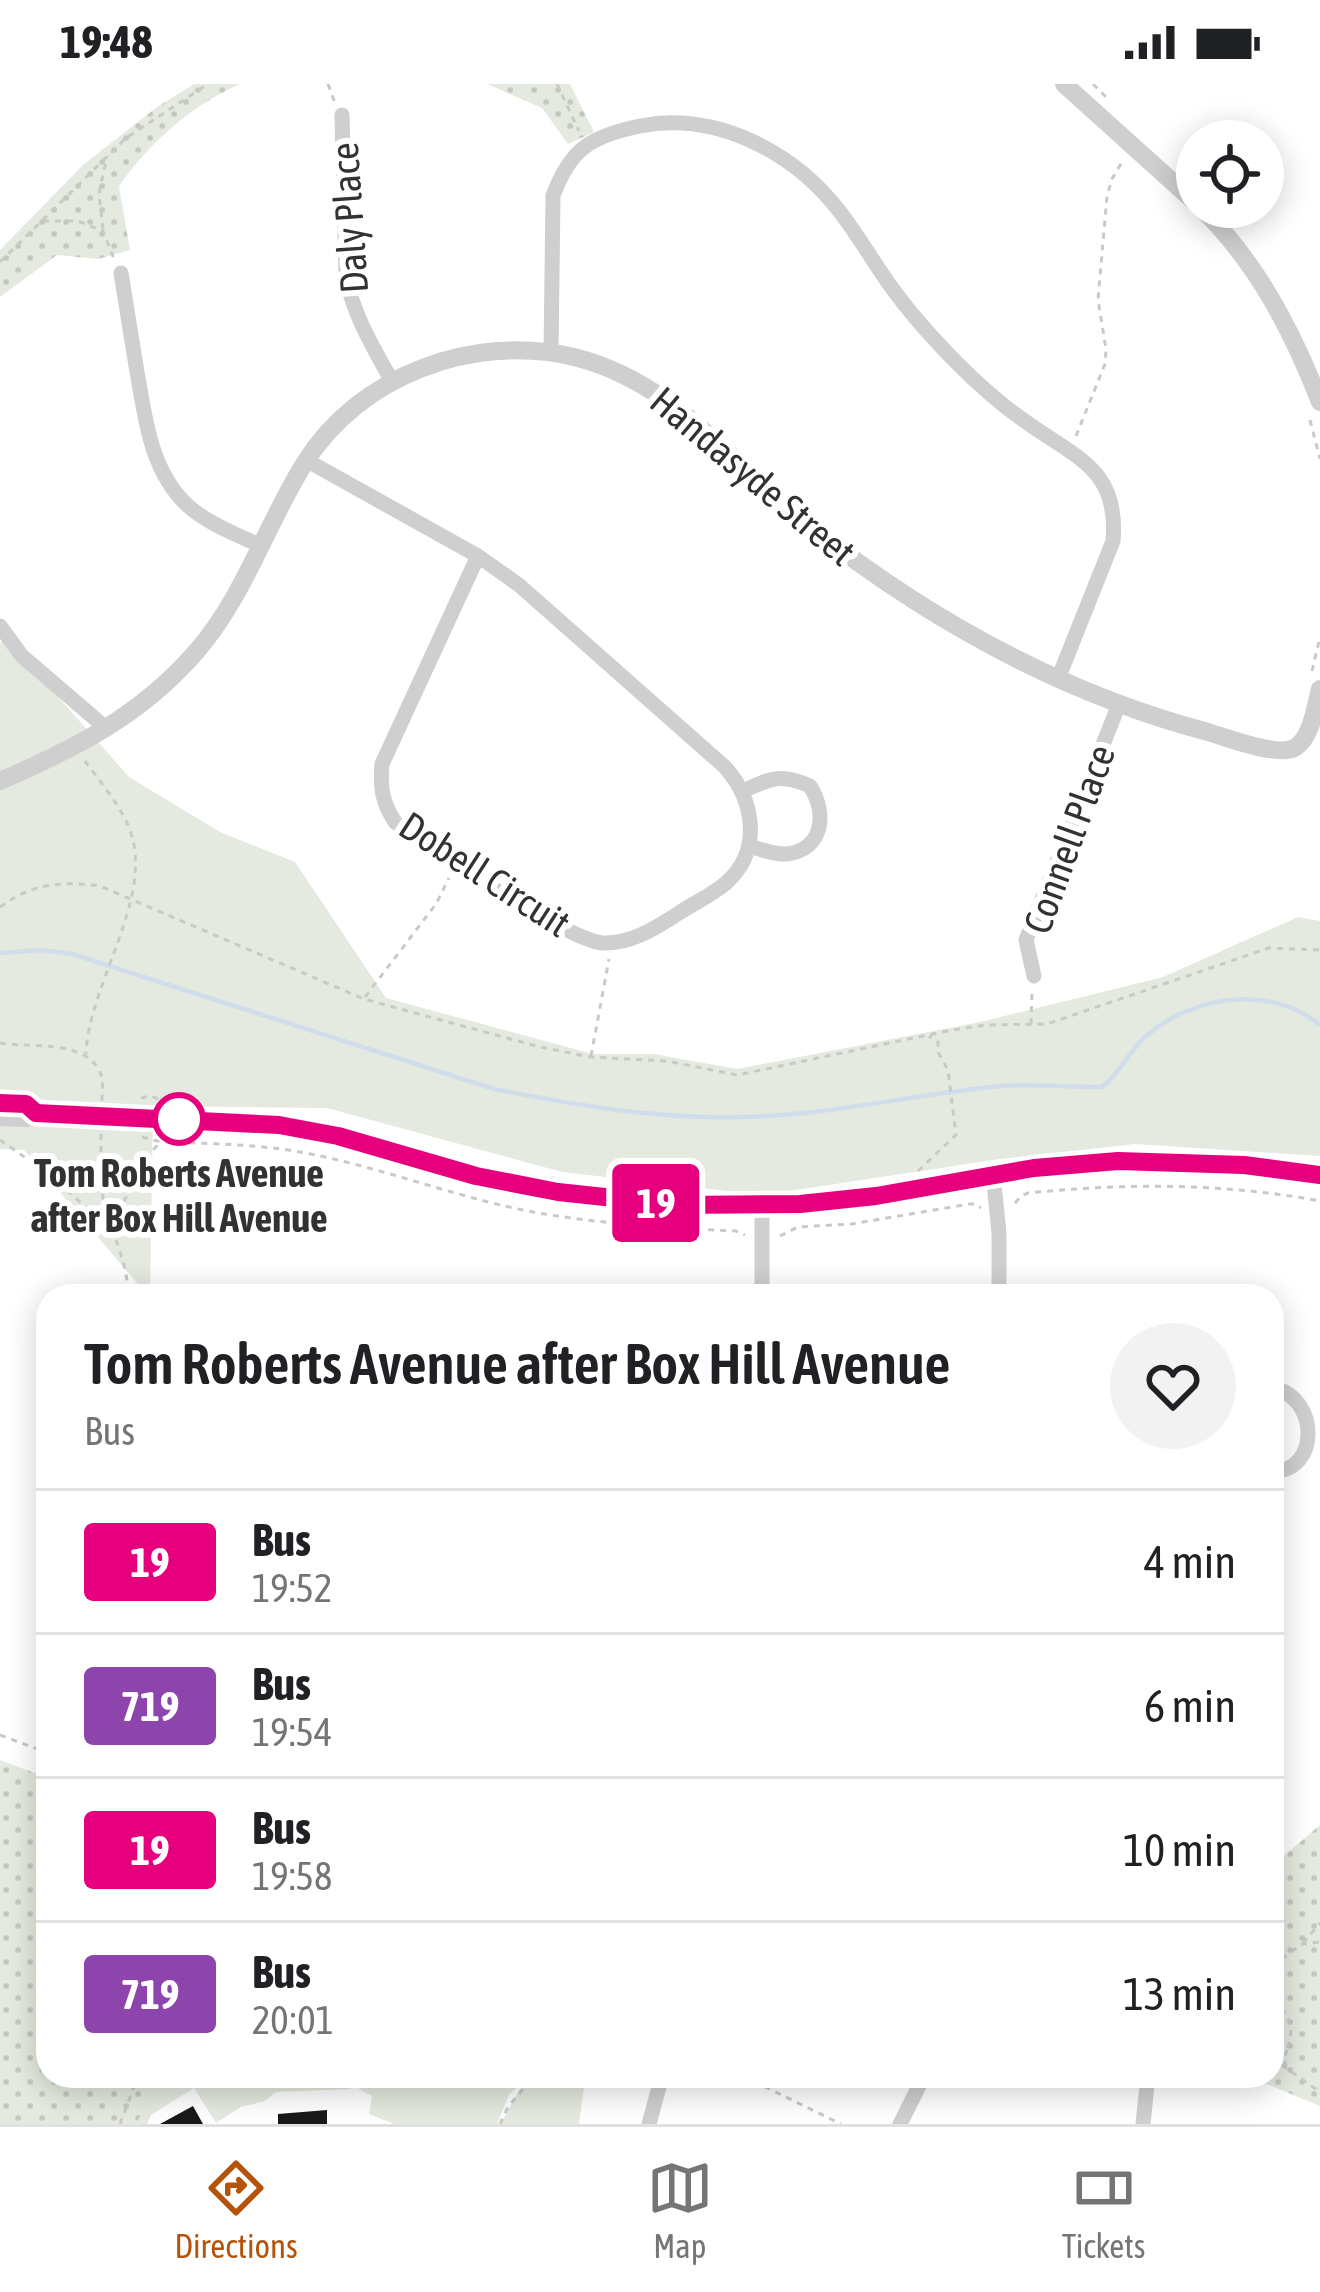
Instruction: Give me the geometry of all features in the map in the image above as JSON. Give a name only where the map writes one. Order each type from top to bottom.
[{"type":"street","points":[[1084,89],[1176,183]]},
{"type":"street","name":"Daly Place","points":[[342,115],[346,278],[361,325],[393,383]]},
{"type":"street","points":[[550,353],[553,196],[568,162],[584,146],[621,130],[656,123],[692,124],[728,131],[780,156],[840,211],[889,284],[952,359],[1025,422],[1093,468],[1106,486],[1114,519],[1113,541],[1058,679]]},
{"type":"street","points":[[1218,228],[1248,262],[1281,313],[1312,402]]},
{"type":"street","points":[[121,273],[155,458],[187,505],[261,546]]},
{"type":"street","name":"Handasyde Street","points":[[0,781],[107,729],[164,686],[198,650],[228,609],[306,460],[345,415],[368,397],[448,357],[509,349],[612,368],[651,388],[688,415],[803,521],[873,574],[982,642],[1058,679],[1198,730],[1274,750],[1299,746],[1320,689]]},
{"type":"street","points":[[306,460],[478,556],[519,585],[725,767],[743,791],[751,824],[748,846],[784,855],[810,843],[818,833],[822,812],[810,787],[790,778],[766,780],[743,791]]},
{"type":"street","name":"Dobell Circuit","points":[[478,556],[382,764],[380,790],[395,822],[567,932],[610,943],[649,932],[723,885],[748,846]]},
{"type":"street","points":[[0,626],[22,656],[107,729]]},
{"type":"street","name":"Connell Place","points":[[1034,976],[1026,940],[1119,704]]},
{"type":"street","points":[[0,1103],[26,1104],[36,1113]]},
{"type":"street","points":[[0,1117],[26,1118],[36,1113],[221,1120],[299,1129],[476,1176],[599,1198],[680,1205],[762,1206],[876,1196],[993,1174],[1159,1160],[1320,1175]]},
{"type":"street","points":[[993,1174],[999,1284]]},
{"type":"street","points":[[762,1206],[762,1284]]},
{"type":"street","points":[[1284,1390],[1304,1408],[1310,1421],[1310,1442],[1303,1460],[1284,1471]]},
{"type":"street","points":[[649,2124],[659,2088]]},
{"type":"street","points":[[899,2124],[918,2088]]},
{"type":"street","points":[[1143,2124],[1147,2088]]},
{"type":"path","points":[[0,262],[107,155],[208,84]]},
{"type":"path","points":[[557,84],[584,146]]},
{"type":"path","points":[[1084,89],[1106,84]]},
{"type":"path","points":[[107,155],[99,194],[103,231],[121,273]]},
{"type":"path","points":[[1067,449],[1106,364],[1098,300],[1107,196],[1126,156]]},
{"type":"path","points":[[41,221],[78,221],[103,231]]},
{"type":"path","points":[[1312,402],[1320,459]]},
{"type":"path","points":[[81,754],[130,830],[134,859],[131,898],[94,1011],[86,1057]]},
{"type":"path","points":[[364,999],[436,904],[458,864]]},
{"type":"path","points":[[0,907],[38,886],[100,886],[364,999],[590,1058],[667,1061],[736,1075],[947,1031],[1047,1024],[1269,948],[1320,950]]},
{"type":"path","points":[[590,1058],[610,943]]},
{"type":"path","points":[[1031,1026],[1034,976]]},
{"type":"path","points":[[911,1173],[956,1135],[948,1070],[938,1052],[938,1042],[947,1031]]},
{"type":"path","points":[[928,1035],[938,1042]]},
{"type":"path","points":[[74,1053],[87,1037]]},
{"type":"path","points":[[0,1043],[44,1045],[86,1057],[98,1066],[103,1077],[101,1177],[106,1214],[126,1265],[127,1284]]},
{"type":"path","points":[[0,1140],[96,1216],[122,1207],[146,1160],[161,1142]]},
{"type":"path","points":[[0,1735],[36,1749]]},
{"type":"path","points":[[1284,1957],[1320,1922]]},
{"type":"path","points":[[1302,1944],[1320,1942]]},
{"type":"path","points":[[1284,2013],[1291,2020],[1292,2033],[1284,2058],[1286,2069],[1320,2092]]},
{"type":"path","points":[[1284,2048],[1288,2046]]},
{"type":"path","points":[[120,2124],[134,2088]]},
{"type":"path","points":[[500,2124],[524,2088]]},
{"type":"path","points":[[768,2088],[841,2124]]},
{"type":"shaded area","points":[[194,84],[240,84],[173,127],[119,186],[130,250],[98,259],[57,255],[0,297],[0,250],[83,165]]},
{"type":"shaded area","points":[[487,84],[570,84],[594,132],[568,144],[542,108]]},
{"type":"shaded area","points":[[6,638],[129,777],[220,832],[295,862],[386,998],[593,1054],[654,1054],[737,1069],[980,1022],[1163,977],[1298,917],[1320,921],[1320,1156],[1135,1144],[763,1195],[562,1172],[327,1108],[153,1106],[150,1284],[138,1284],[24,1150],[0,1149],[0,643]]},
{"type":"shaded area","points":[[0,1760],[36,1774],[36,2088],[155,2088],[136,2124],[0,2124]]},
{"type":"shaded area","points":[[1320,1825],[1320,2106],[1277,2088],[1284,2088],[1284,1856]]},
{"type":"shaded area","points":[[128,2088],[194,2088],[151,2115],[147,2124],[114,2124]]},
{"type":"shaded area","points":[[194,2088],[351,2089],[275,2092],[216,2123]]},
{"type":"shaded area","points":[[516,2088],[497,2124],[394,2124],[369,2114],[372,2096],[359,2089]]},
{"type":"shaded area","points":[[584,2088],[579,2124],[501,2124],[519,2090]]},
{"type":"building","points":[[193,2106],[203,2124],[160,2124]]},
{"type":"building","points":[[327,2110],[327,2124],[278,2124],[278,2114]]},
{"type":"waterway","points":[[0,953],[72,954],[494,1089],[677,1116],[805,1113],[1002,1086],[1102,1087],[1139,1043],[1164,1023],[1208,1004],[1232,1000],[1278,1004],[1320,1025]]},
{"type":"bus line","name":"19","points":[[0,1103],[26,1104],[36,1113],[279,1125],[338,1136],[476,1176],[599,1198],[680,1205],[800,1204],[876,1196],[1034,1168],[1118,1161],[1244,1165],[1320,1175]]},
{"type":"place","name":"Tom Roberts Avenue after Box Hill Avenue","points":[[179,1119]]}]
